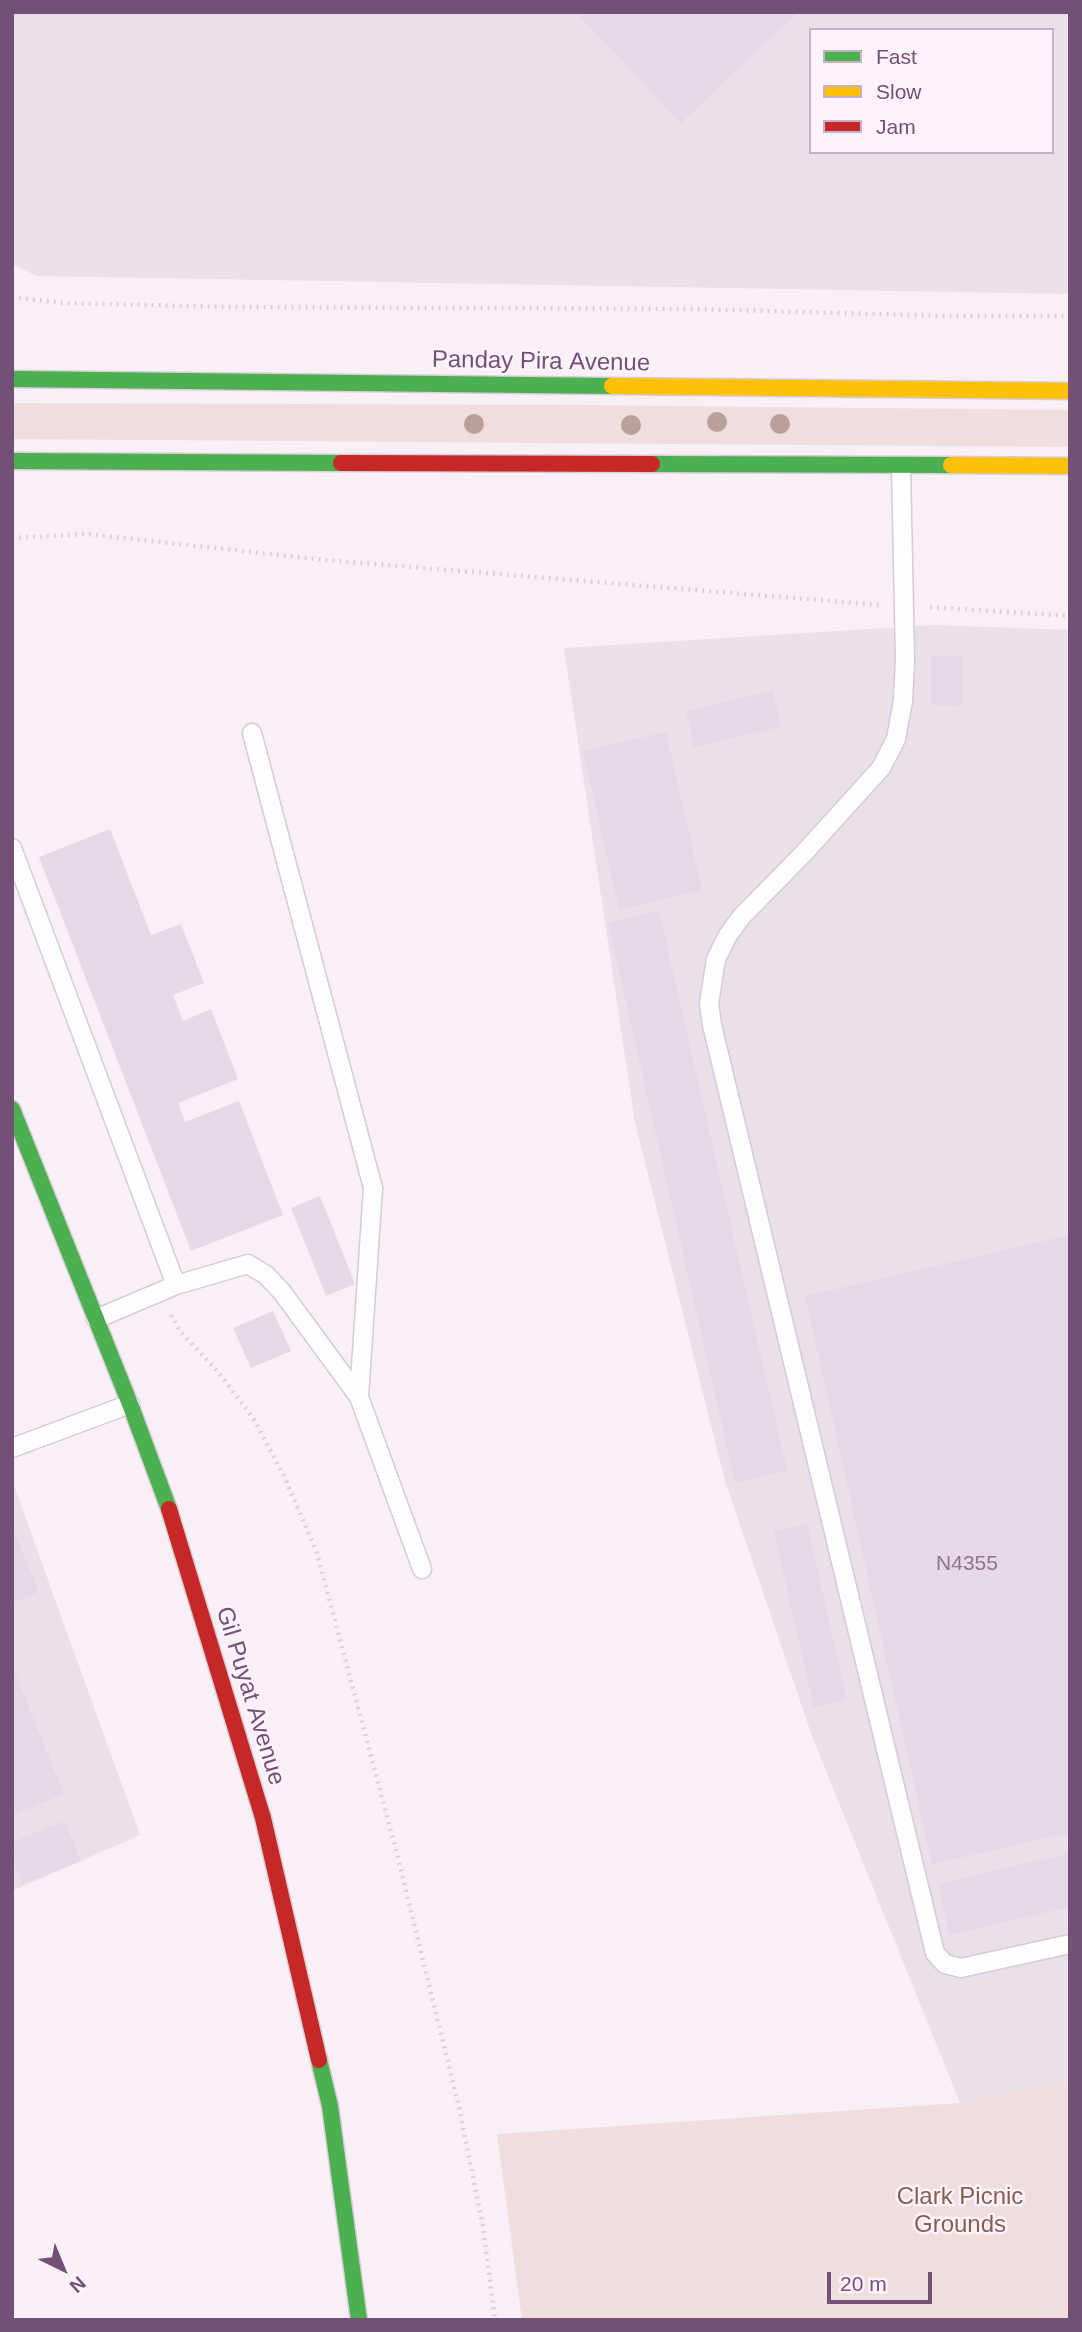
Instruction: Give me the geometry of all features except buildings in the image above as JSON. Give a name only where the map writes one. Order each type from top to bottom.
[{"type":"main road","name":"Panday Pira Avenue","points":[[12,379],[1070,391]]},
{"type":"main road","points":[[12,460],[1070,466]]},
{"type":"main road","name":"Gil Puyat Avenue","points":[[12,1109],[130,1404],[175,1526],[263,1818],[330,2106],[359,2320]]},
{"type":"lane","points":[[901,466],[903,701],[896,739],[881,768],[742,916],[716,959],[709,1004],[935,1953],[945,1964],[961,1968],[1070,1944]]},
{"type":"lane","points":[[252,733],[373,1188],[359,1397]]},
{"type":"lane","points":[[12,848],[176,1285]]},
{"type":"lane","points":[[96,1319],[176,1285],[248,1264],[266,1275],[282,1292],[359,1397],[422,1569]]},
{"type":"lane","points":[[12,1448],[130,1404]]},
{"type":"path","points":[[12,297],[62,303],[217,306],[667,309],[947,316],[1070,316]]},
{"type":"path","points":[[12,538],[86,534],[326,560],[903,607],[1070,616]]},
{"type":"path","points":[[158,1292],[180,1331],[219,1373],[253,1419],[284,1476],[317,1553],[394,1840],[459,2107],[482,2227],[495,2320]]},
{"type":"shaded area","points":[[12,12],[1070,12],[1070,294],[37,276],[12,264]]},
{"type":"shaded area","points":[[934,625],[1070,630],[1070,2080],[960,2103],[812,1736],[725,1481],[635,1123],[564,648]]},
{"type":"shaded area","points":[[12,1480],[140,1835],[12,1891]]},
{"type":"green space","points":[[12,403],[1070,410],[1070,447],[12,439]]},
{"type":"green space","name":"Clark Picnic Grounds","points":[[1070,2080],[1070,2320],[522,2320],[497,2134],[960,2103]]},
{"type":"traffic: fast","points":[[12,379],[612,386]]},
{"type":"traffic: fast","points":[[12,461],[341,463]]},
{"type":"traffic: fast","points":[[652,464],[951,465]]},
{"type":"traffic: fast","points":[[12,1109],[169,1509]]},
{"type":"traffic: fast","points":[[319,2060],[330,2106],[359,2320]]},
{"type":"traffic: slow","points":[[612,386],[1070,391]]},
{"type":"traffic: slow","points":[[951,465],[1070,466]]},
{"type":"traffic: jam","points":[[341,463],[652,464]]},
{"type":"traffic: jam","points":[[169,1509],[263,1818],[319,2060]]}]
